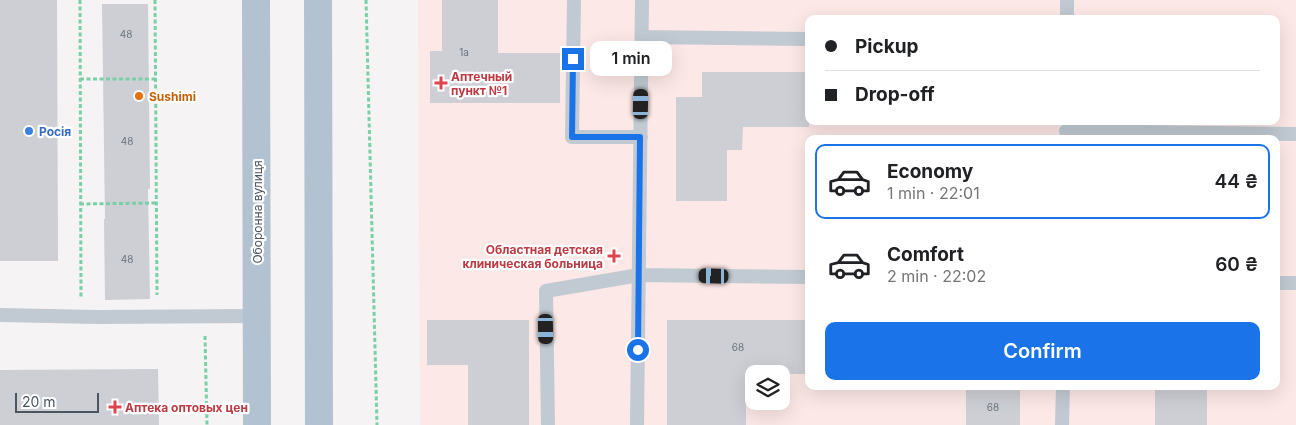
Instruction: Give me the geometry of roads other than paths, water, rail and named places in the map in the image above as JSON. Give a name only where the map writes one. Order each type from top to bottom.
[{"type":"main road","name":"Оборонна вулиця","points":[[256,0],[257,425]]},
{"type":"main road","points":[[318,0],[319,425]]},
{"type":"lane","points":[[574,0],[572,137],[640,137]]},
{"type":"lane","points":[[637,425],[642,0]]},
{"type":"lane","points":[[1067,0],[1067,15]]},
{"type":"lane","points":[[642,37],[805,39]]},
{"type":"lane","points":[[1066,130],[1296,134]]},
{"type":"lane","points":[[548,425],[546,291],[639,276],[805,278]]},
{"type":"lane","points":[[1280,283],[1296,283]]},
{"type":"lane","points":[[0,316],[257,316]]},
{"type":"lane","points":[[1062,425],[1063,390]]},
{"type":"place","name":"Аптечный пункт №1","points":[[441,83]]},
{"type":"place","name":"Sushimi","points":[[139,96]]},
{"type":"place","name":"Росія","points":[[29,131]]},
{"type":"place","name":"Областная детская клиническая больница","points":[[614,256]]},
{"type":"place","name":"Аптека оптовых цен","points":[[115,407]]}]
